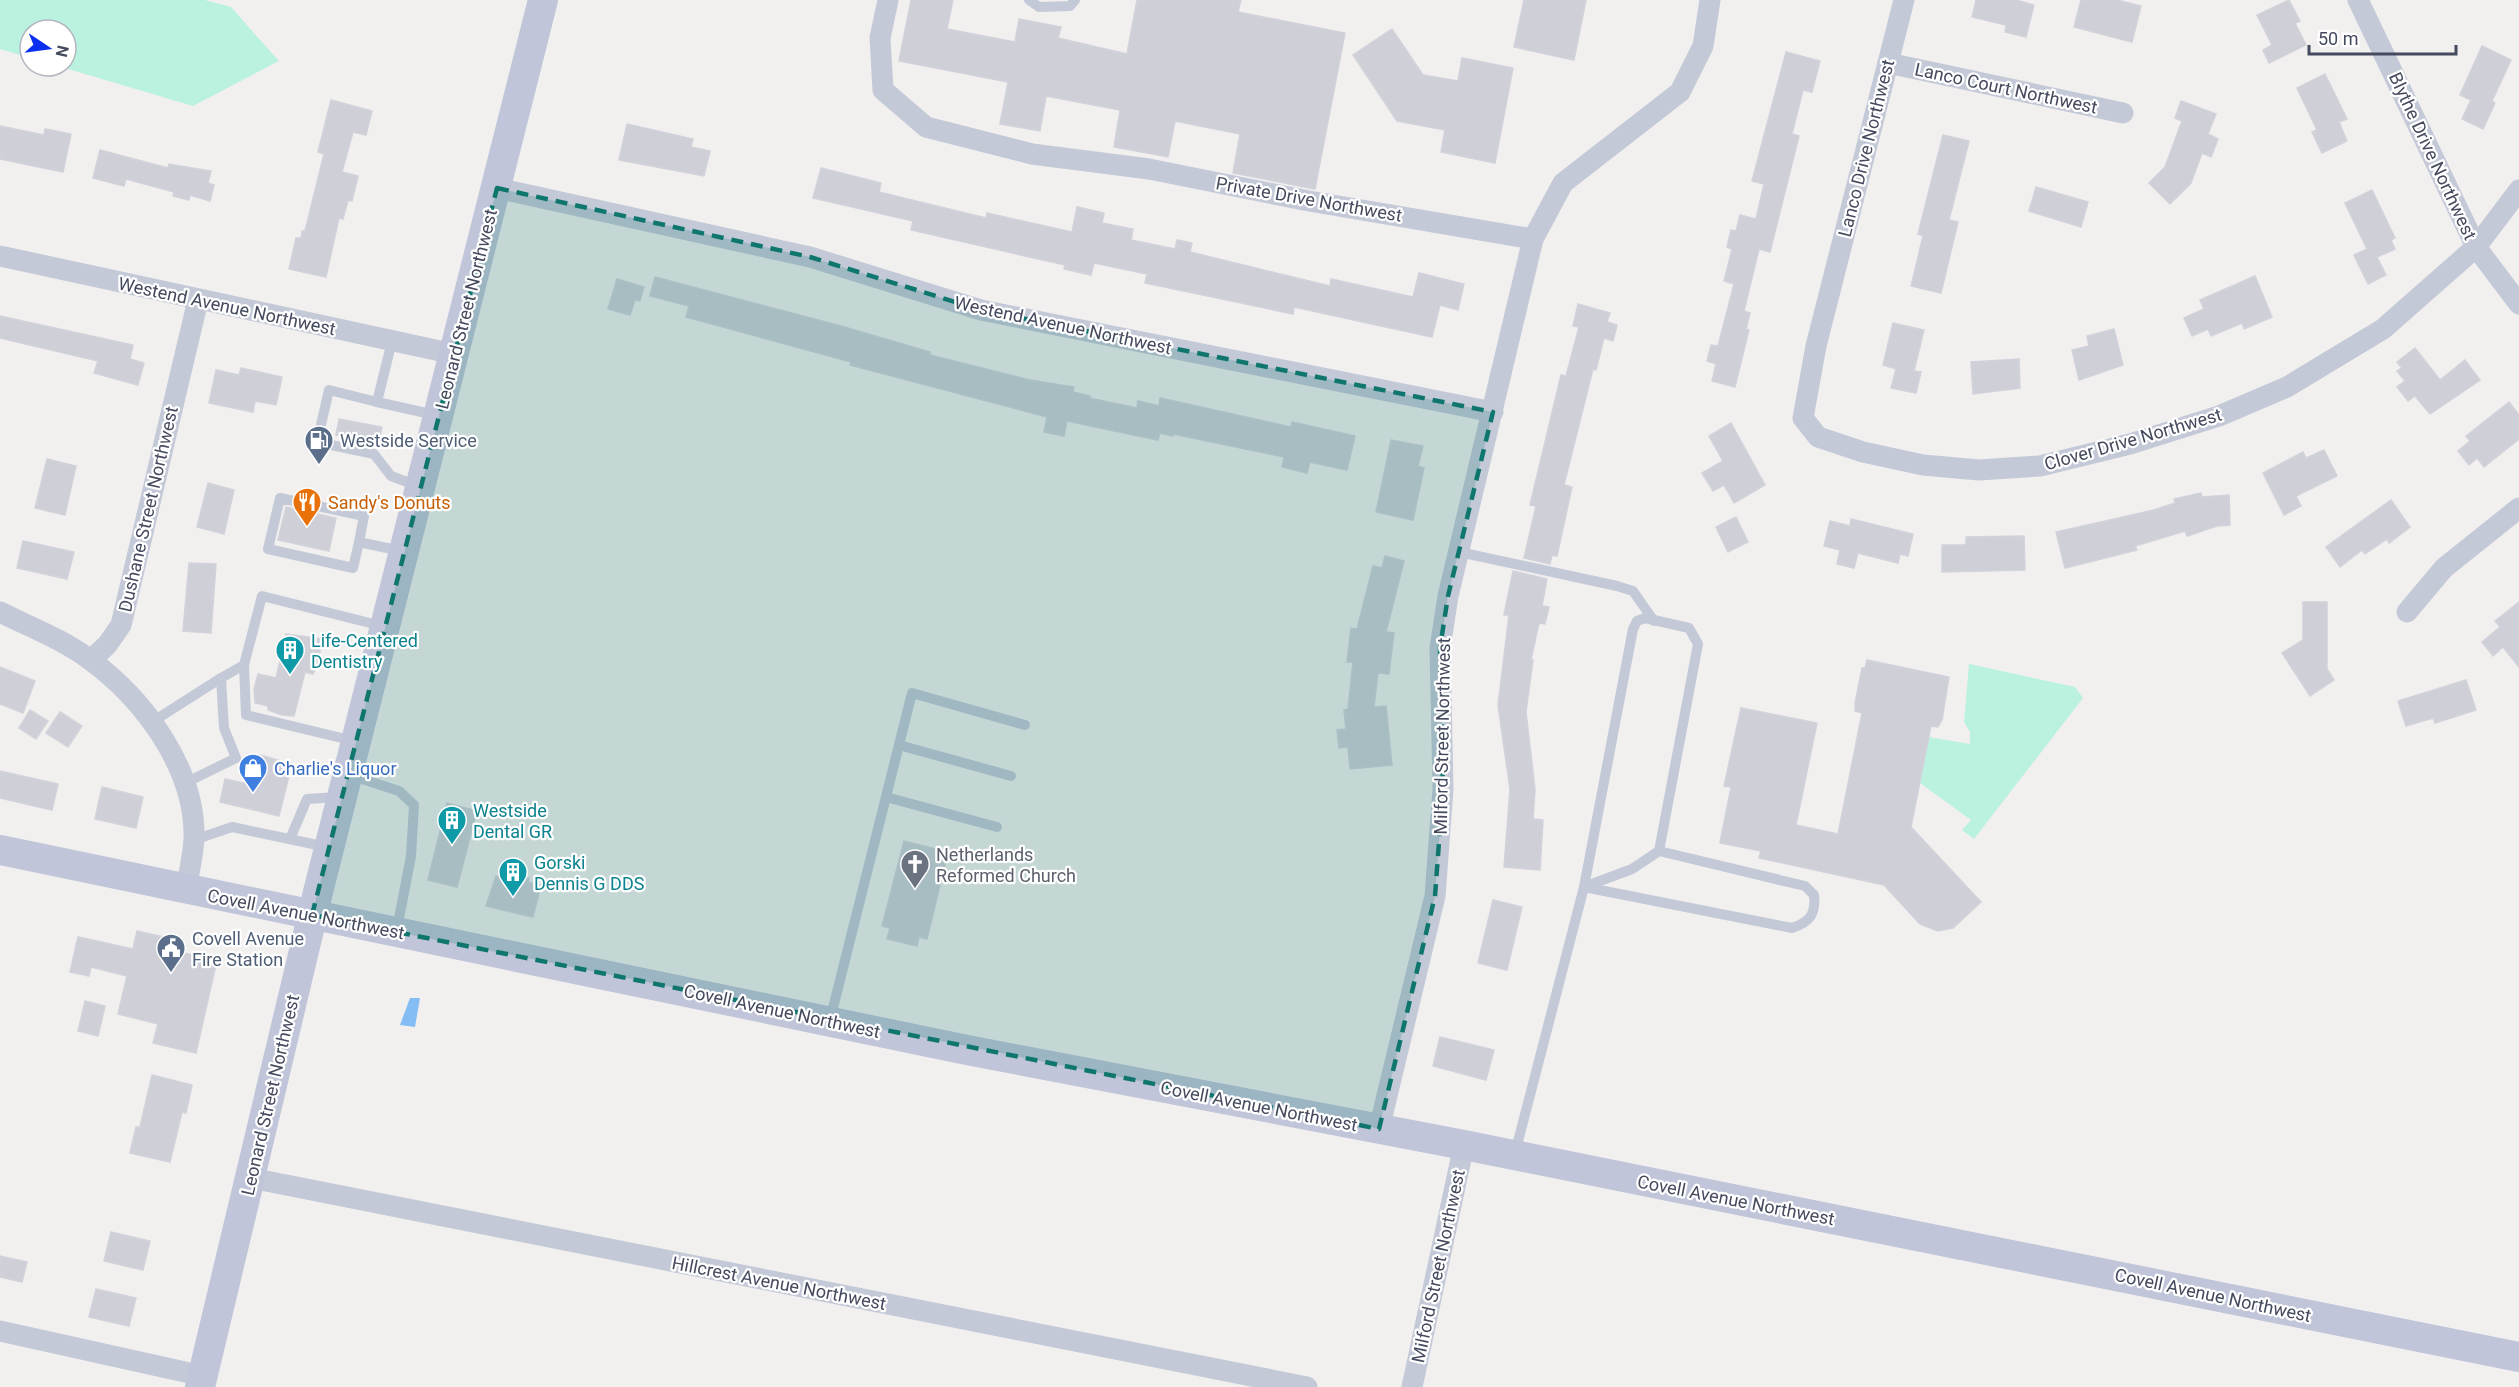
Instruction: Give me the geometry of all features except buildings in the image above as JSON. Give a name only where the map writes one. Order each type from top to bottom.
[{"type":"street","name":"Leonard Street Northwest","points":[[201,1381],[312,915],[543,0]]},
{"type":"street","name":"Private Drive Northwest","points":[[888,0],[880,38],[883,90],[926,127],[1032,154],[1149,169],[1309,201],[1533,239]]},
{"type":"street","points":[[1533,239],[1563,183],[1680,92],[1702,46],[1710,0]]},
{"type":"street","name":"Lanco Drive Northwest","points":[[1829,297],[1904,0]]},
{"type":"street","name":"Blythe Drive Northwest","points":[[2358,0],[2476,248],[2519,304]]},
{"type":"street","name":"Lanco Court Northwest","points":[[1888,63],[2123,113]]},
{"type":"street","name":"Westend Avenue Northwest","points":[[497,188],[810,257],[981,310],[1493,412]]},
{"type":"street","name":"Clover Drive Northwest","points":[[1829,297],[1807,390],[1803,418],[1818,437],[1863,452],[1923,465],[1979,470],[2040,466],[2130,444],[2219,416],[2287,387],[2383,329],[2476,248],[2519,189]]},
{"type":"street","name":"Milford Street Northwest","points":[[1379,1129],[1434,896],[1443,789],[1440,648],[1448,596],[1533,239]]},
{"type":"street","name":"Westend Avenue Northwest","points":[[0,256],[454,354]]},
{"type":"street","name":"Dushane Street Northwest","points":[[91,660],[107,645],[121,625],[198,300]]},
{"type":"street","points":[[2407,612],[2444,568],[2519,508]]},
{"type":"street","points":[[0,612],[71,647],[91,660],[130,694],[152,722],[185,783],[192,810],[194,840],[186,889]]},
{"type":"street","name":"Covell Avenue Northwest","points":[[0,850],[830,1021],[1464,1145],[2519,1357]]},
{"type":"street","name":"Milford Street Northwest","points":[[1412,1387],[1464,1145]]},
{"type":"street","name":"Hillcrest Avenue Northwest","points":[[251,1178],[1307,1387]]},
{"type":"street","points":[[0,1331],[201,1381]]},
{"type":"lane","points":[[1029,0],[1040,7],[1070,6],[1075,0]]},
{"type":"lane","points":[[377,402],[392,341]]},
{"type":"lane","points":[[421,487],[391,476],[374,454],[317,442],[329,390],[439,416]]},
{"type":"lane","points":[[280,498],[364,516],[359,542],[353,568],[268,549],[280,498]]},
{"type":"lane","points":[[359,542],[404,552]]},
{"type":"lane","points":[[1459,552],[1633,591],[1654,621]]},
{"type":"lane","points":[[356,741],[246,715],[244,664],[262,596],[385,627]]},
{"type":"lane","points":[[1514,1156],[1584,887],[1633,629],[1637,621],[1645,618],[1689,628],[1698,644],[1659,851],[1632,869],[1584,887]]},
{"type":"lane","points":[[152,722],[244,664]]},
{"type":"lane","points":[[185,783],[236,758],[224,728],[221,678]]},
{"type":"lane","points":[[830,1021],[912,693],[1025,725]]},
{"type":"lane","points":[[899,745],[1011,776]]},
{"type":"lane","points":[[290,839],[307,799],[345,785],[399,791],[414,805],[411,856],[396,932]]},
{"type":"lane","points":[[886,797],[998,827]]},
{"type":"lane","points":[[194,840],[232,827],[329,848]]},
{"type":"lane","points":[[1584,887],[1792,928],[1806,924],[1815,910],[1814,895],[1805,886],[1659,851]]},
{"type":"highlighted area","points":[[497,188],[810,257],[981,310],[1493,412],[1448,596],[1440,648],[1443,789],[1435,896],[1379,1129],[312,915]]},
{"type":"green space","points":[[0,0],[205,0],[231,7],[279,61],[193,106],[78,72],[78,18],[18,18],[18,54],[0,49]]},
{"type":"green space","points":[[1969,664],[2075,687],[2083,698],[1974,839],[1962,830],[1971,820],[1920,783],[1929,737],[1970,744],[1970,732],[1964,722]]},
{"type":"water","points":[[410,998],[420,998],[415,1027],[400,1025]]},
{"type":"place","name":"Westside Service","points":[[319,466]]},
{"type":"place","name":"Sandy's Donuts","points":[[307,528]]},
{"type":"place","name":"Life-Centered Dentistry","points":[[290,676]]},
{"type":"place","name":"Charlie's Liquor","points":[[253,794]]},
{"type":"place","name":"Westside Dental GR","points":[[452,846]]},
{"type":"place","name":"Netherlands Reformed Church","points":[[915,890]]},
{"type":"place","name":"Gorski Dennis G DDS","points":[[513,898]]},
{"type":"place","name":"Covell Avenue Fire Station","points":[[171,974]]}]
